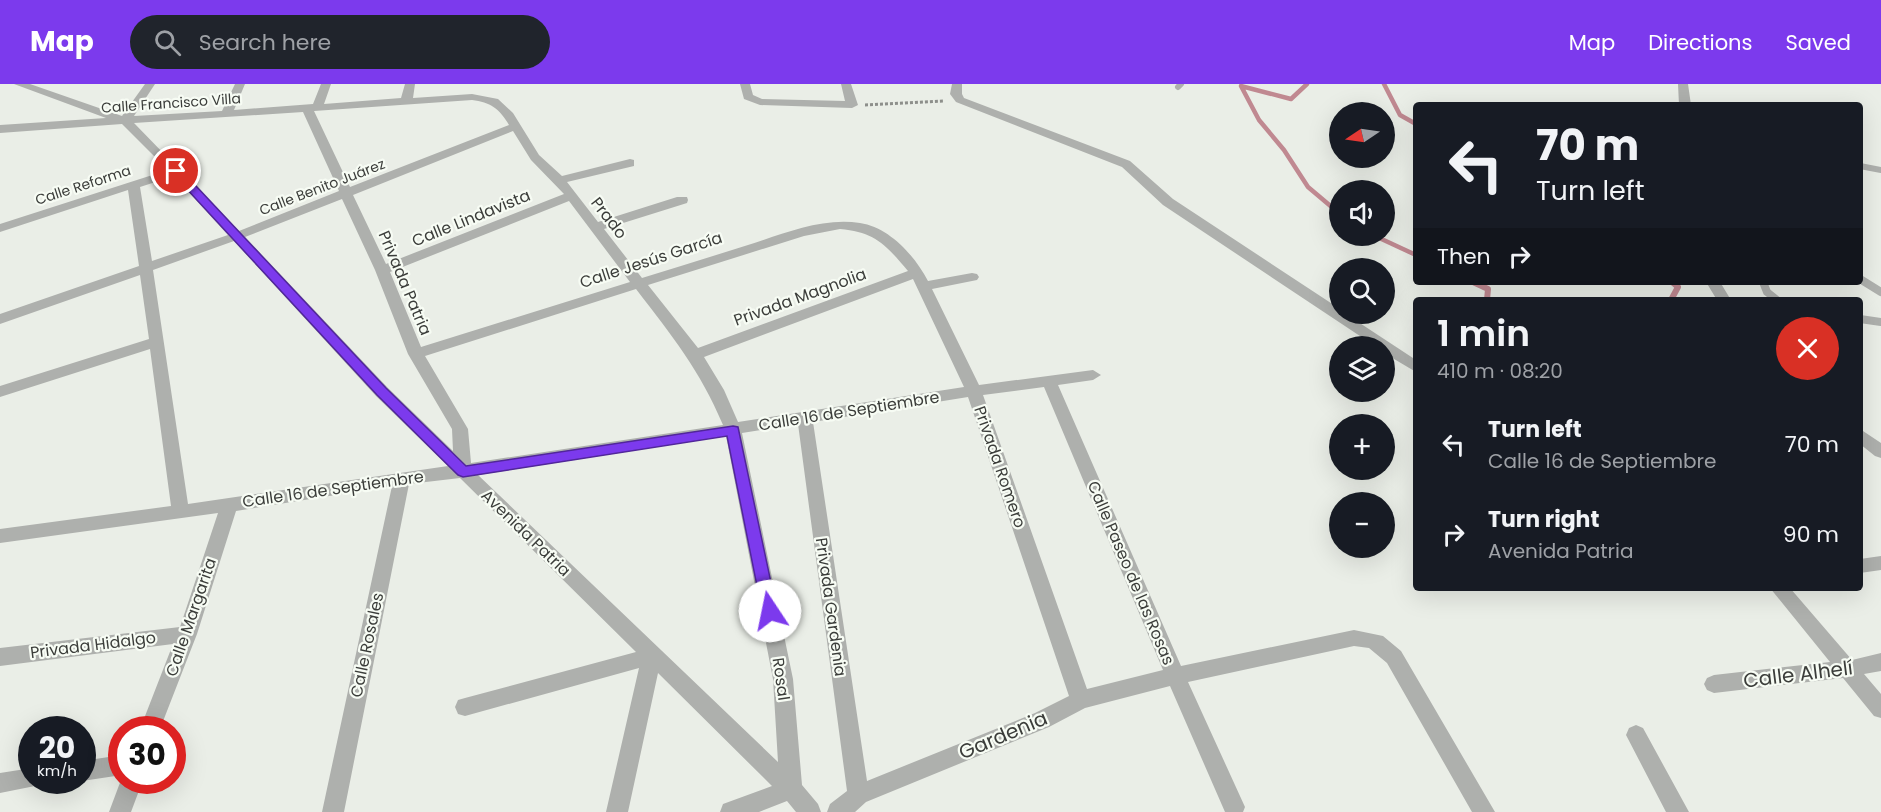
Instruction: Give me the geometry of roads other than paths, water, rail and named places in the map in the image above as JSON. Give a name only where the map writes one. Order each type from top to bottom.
[{"type":"street","name":"Avenida Patria","points":[[19,84],[125,121],[176,171],[382,392],[790,789],[810,812]]},
{"type":"street","points":[[125,121],[150,84]]},
{"type":"street","points":[[226,114],[240,84]]},
{"type":"street","points":[[312,108],[326,84]]},
{"type":"street","points":[[406,102],[410,84]]},
{"type":"street","points":[[745,84],[748,97],[760,102],[852,105],[846,84]]},
{"type":"street","points":[[957,84],[956,94],[960,100],[1126,164],[1168,202],[1413,365]]},
{"type":"street","points":[[1683,84],[1685,102]]},
{"type":"street","name":"Calle Francisco Villa","points":[[0,129],[487,97]]},
{"type":"street","name":"Prado","points":[[487,97],[498,102],[533,155],[560,180],[695,355],[716,390],[733,430]]},
{"type":"street","name":"Privada Patria","points":[[312,108],[346,194],[382,270],[416,354],[459,429],[463,471]]},
{"type":"street","name":"Calle Benito Juárez","points":[[0,320],[237,236],[516,126]]},
{"type":"street","points":[[560,180],[630,163]]},
{"type":"street","name":"Calle Reforma","points":[[0,228],[176,171]]},
{"type":"street","points":[[134,185],[181,512]]},
{"type":"street","name":"Calle Lindavista","points":[[382,270],[571,196]]},
{"type":"street","points":[[596,227],[682,201]]},
{"type":"street","name":"Calle Jesús García","points":[[416,354],[821,227],[840,225],[861,227],[879,234],[894,246]]},
{"type":"street","name":"Privada Romero","points":[[894,246],[921,279],[974,391],[1081,700]]},
{"type":"street","name":"Privada Magnolia","points":[[695,355],[921,279],[972,277]]},
{"type":"street","points":[[0,392],[156,342]]},
{"type":"street","name":"Calle 16 de Septiembre","points":[[0,536],[463,471],[974,391],[1093,375]]},
{"type":"street","name":"Calle Paseo de las Rosas","points":[[1049,381],[1175,676],[1354,638],[1376,641],[1386,647],[1394,657],[1484,812]]},
{"type":"street","name":"Privada Gardenia","points":[[805,419],[858,795]]},
{"type":"street","name":"Rosal","points":[[733,430],[783,679],[790,789]]},
{"type":"street","points":[[1863,437],[1881,452]]},
{"type":"street","name":"Calle Rosales","points":[[333,812],[402,478]]},
{"type":"street","name":"Calle Margarita","points":[[155,716],[187,634],[228,505]]},
{"type":"street","points":[[1863,566],[1881,563]]},
{"type":"street","points":[[1782,591],[1881,709]]},
{"type":"street","name":"Privada Hidalgo","points":[[0,657],[187,634]]},
{"type":"street","points":[[465,707],[652,656],[617,812]]},
{"type":"street","name":"Calle Alhelí","points":[[1714,684],[1849,669],[1881,662]]},
{"type":"street","points":[[1175,676],[1234,807]]},
{"type":"street","name":"Gardenia","points":[[838,812],[858,795],[1042,720],[1081,700],[1175,676]]},
{"type":"street","points":[[1636,735],[1678,812]]},
{"type":"street","points":[[0,783],[18,780]]},
{"type":"street","points":[[731,812],[790,789]]},
{"type":"street","points":[[120,812],[127,794]]},
{"type":"lane","points":[[1863,167],[1881,170]]},
{"type":"lane","points":[[1863,281],[1881,292]]},
{"type":"lane","points":[[1764,285],[1767,292],[1773,297]]},
{"type":"lane","points":[[1863,319],[1881,322]]},
{"type":"waterway","points":[[1307,84],[1291,99],[1241,86],[1259,120],[1284,150],[1308,187],[1329,205]]},
{"type":"waterway","points":[[1384,84],[1400,115],[1413,122]]},
{"type":"waterway","points":[[1395,245],[1413,254]]},
{"type":"waterway","points":[[1479,285],[1488,289],[1487,297]]},
{"type":"waterway","points":[[1673,297],[1678,287],[1676,285]]}]
